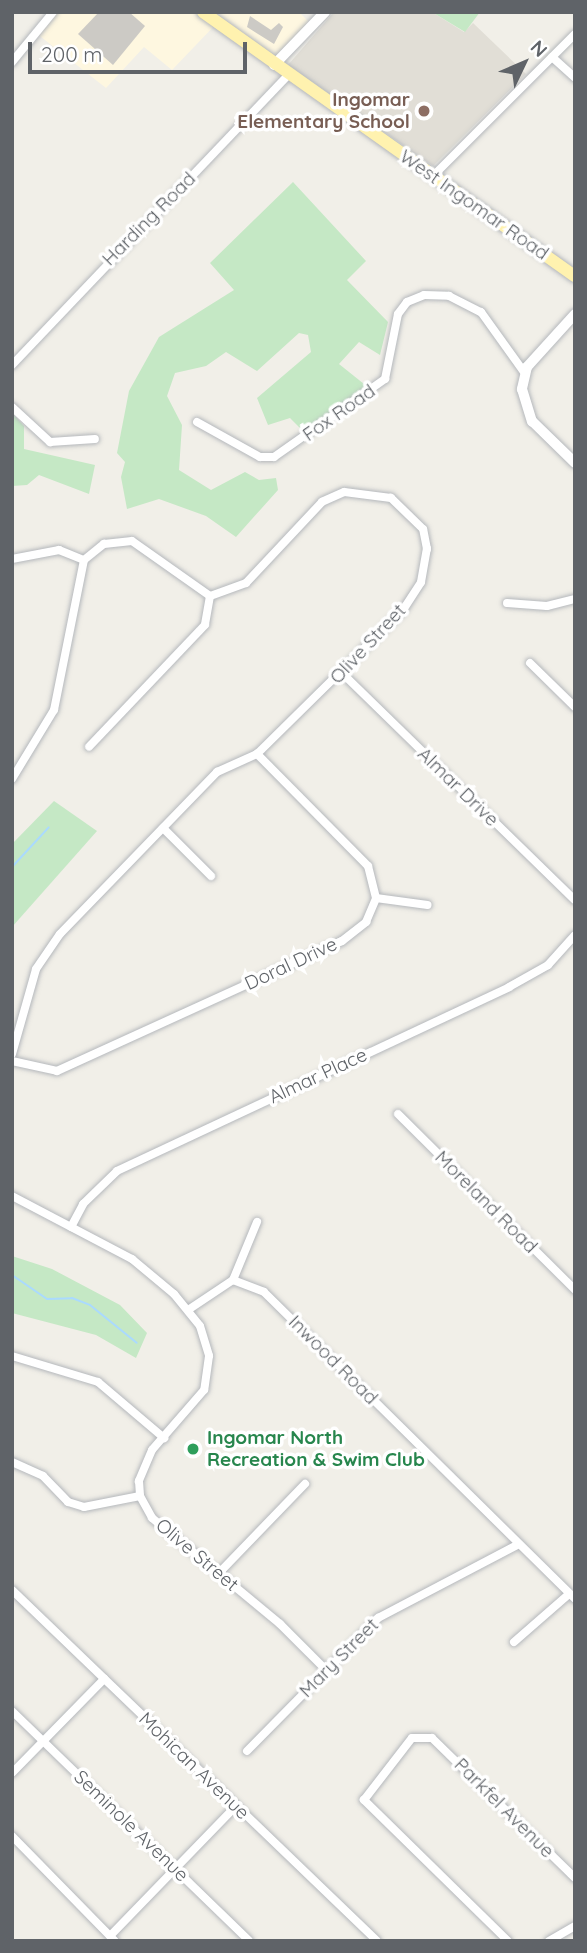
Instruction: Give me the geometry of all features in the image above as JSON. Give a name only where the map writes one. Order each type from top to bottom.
[{"type":"main road","name":"West Ingomar Road","points":[[203,12],[288,75],[575,276]]},
{"type":"street","points":[[12,62],[53,12]]},
{"type":"street","points":[[274,65],[325,12]]},
{"type":"street","points":[[433,176],[575,34]]},
{"type":"street","points":[[552,57],[575,78]]},
{"type":"street","name":"Harding Road","points":[[12,365],[288,75]]},
{"type":"street","name":"Fox Road","points":[[197,422],[260,457],[274,457],[385,379],[398,314],[408,302],[424,295],[449,296],[475,309],[524,372]]},
{"type":"street","points":[[575,314],[524,372],[523,398],[531,421],[575,463]]},
{"type":"street","points":[[12,407],[50,442],[95,439]]},
{"type":"street","name":"Olive Street","points":[[12,1055],[36,968],[60,934],[217,772],[257,754],[403,610],[421,582],[427,549],[423,529],[391,498],[344,492],[322,502],[246,583],[210,596]]},
{"type":"street","points":[[12,779],[54,710],[85,560],[104,544],[132,541],[210,596],[205,625],[89,747]]},
{"type":"street","points":[[12,559],[59,550],[85,560]]},
{"type":"street","points":[[507,603],[547,606],[575,599]]},
{"type":"street","points":[[530,663],[575,707]]},
{"type":"street","name":"Almar Drive","points":[[342,673],[575,900]]},
{"type":"street","points":[[257,754],[368,866],[376,898],[428,905]]},
{"type":"street","points":[[163,828],[211,876]]},
{"type":"street","name":"Doral Drive","points":[[12,1061],[57,1071],[342,942],[366,922],[376,898]]},
{"type":"street","name":"Almar Place","points":[[71,1227],[83,1204],[117,1171],[509,987],[548,965],[575,935]]},
{"type":"street","name":"Moreland Road","points":[[398,1114],[575,1290]]},
{"type":"street","points":[[12,1196],[132,1259],[188,1310],[206,1340],[208,1375],[198,1403],[164,1438],[143,1466],[140,1496],[83,1507],[68,1502],[43,1476],[12,1462]]},
{"type":"street","points":[[188,1310],[233,1280],[257,1222]]},
{"type":"street","name":"Inwood Road","points":[[233,1280],[264,1292],[572,1597]]},
{"type":"street","points":[[12,1356],[98,1382],[164,1438]]},
{"type":"street","points":[[219,1573],[305,1484]]},
{"type":"street","name":"Olive Street","points":[[140,1496],[152,1518],[219,1573],[326,1670]]},
{"type":"street","name":"Mary Street","points":[[247,1751],[378,1618],[407,1600],[487,1565],[519,1545]]},
{"type":"street","name":"Mohican Avenue","points":[[12,1590],[377,1941]]},
{"type":"street","points":[[514,1642],[572,1597]]},
{"type":"street","points":[[12,1773],[104,1679]]},
{"type":"street","name":"Seminole Avenue","points":[[12,1711],[249,1941]]},
{"type":"street","name":"Parkfel Avenue","points":[[508,1941],[364,1797],[412,1738],[432,1738],[575,1878]]},
{"type":"street","points":[[12,1836],[113,1938],[236,1806]]},
{"type":"street","points":[[549,1941],[575,1926]]},
{"type":"shaded area","points":[[53,12],[203,12],[217,23],[172,70],[144,47],[106,88],[36,33]]},
{"type":"shaded area","points":[[211,12],[299,12],[309,22],[274,57]]},
{"type":"shaded area","name":"Ingomar Elementary School","points":[[334,12],[432,12],[464,32],[473,23],[526,74],[433,166],[288,65]]},
{"type":"green space","points":[[432,12],[480,12],[465,32]]},
{"type":"green space","points":[[293,182],[366,261],[347,280],[388,322],[380,355],[359,342],[339,364],[369,388],[303,431],[290,418],[268,425],[257,398],[311,352],[308,335],[299,333],[257,371],[226,352],[206,366],[175,373],[167,396],[182,425],[179,470],[211,490],[245,472],[259,480],[276,478],[278,490],[236,537],[206,516],[159,499],[127,509],[121,477],[125,462],[117,453],[129,391],[159,337],[234,290],[210,263]]},
{"type":"green space","points":[[12,413],[24,426],[24,449],[95,465],[89,494],[39,475],[27,485],[12,486]]},
{"type":"green space","points":[[54,801],[97,831],[12,927],[12,844]]},
{"type":"green space","points":[[12,1256],[52,1269],[120,1305],[147,1333],[136,1358],[96,1335],[12,1313]]},
{"type":"building","points":[[99,12],[129,12],[145,26],[113,65],[78,34]]},
{"type":"building","points":[[250,16],[271,30],[279,23],[283,27],[274,44],[247,27]]},
{"type":"waterway","points":[[12,867],[49,827]]},
{"type":"waterway","points":[[12,1275],[47,1299],[72,1298],[90,1305],[137,1343]]},
{"type":"place","name":"Ingomar Elementary School","points":[[424,111]]},
{"type":"place","name":"Ingomar North Recreation & Swim Club","points":[[193,1449]]}]
